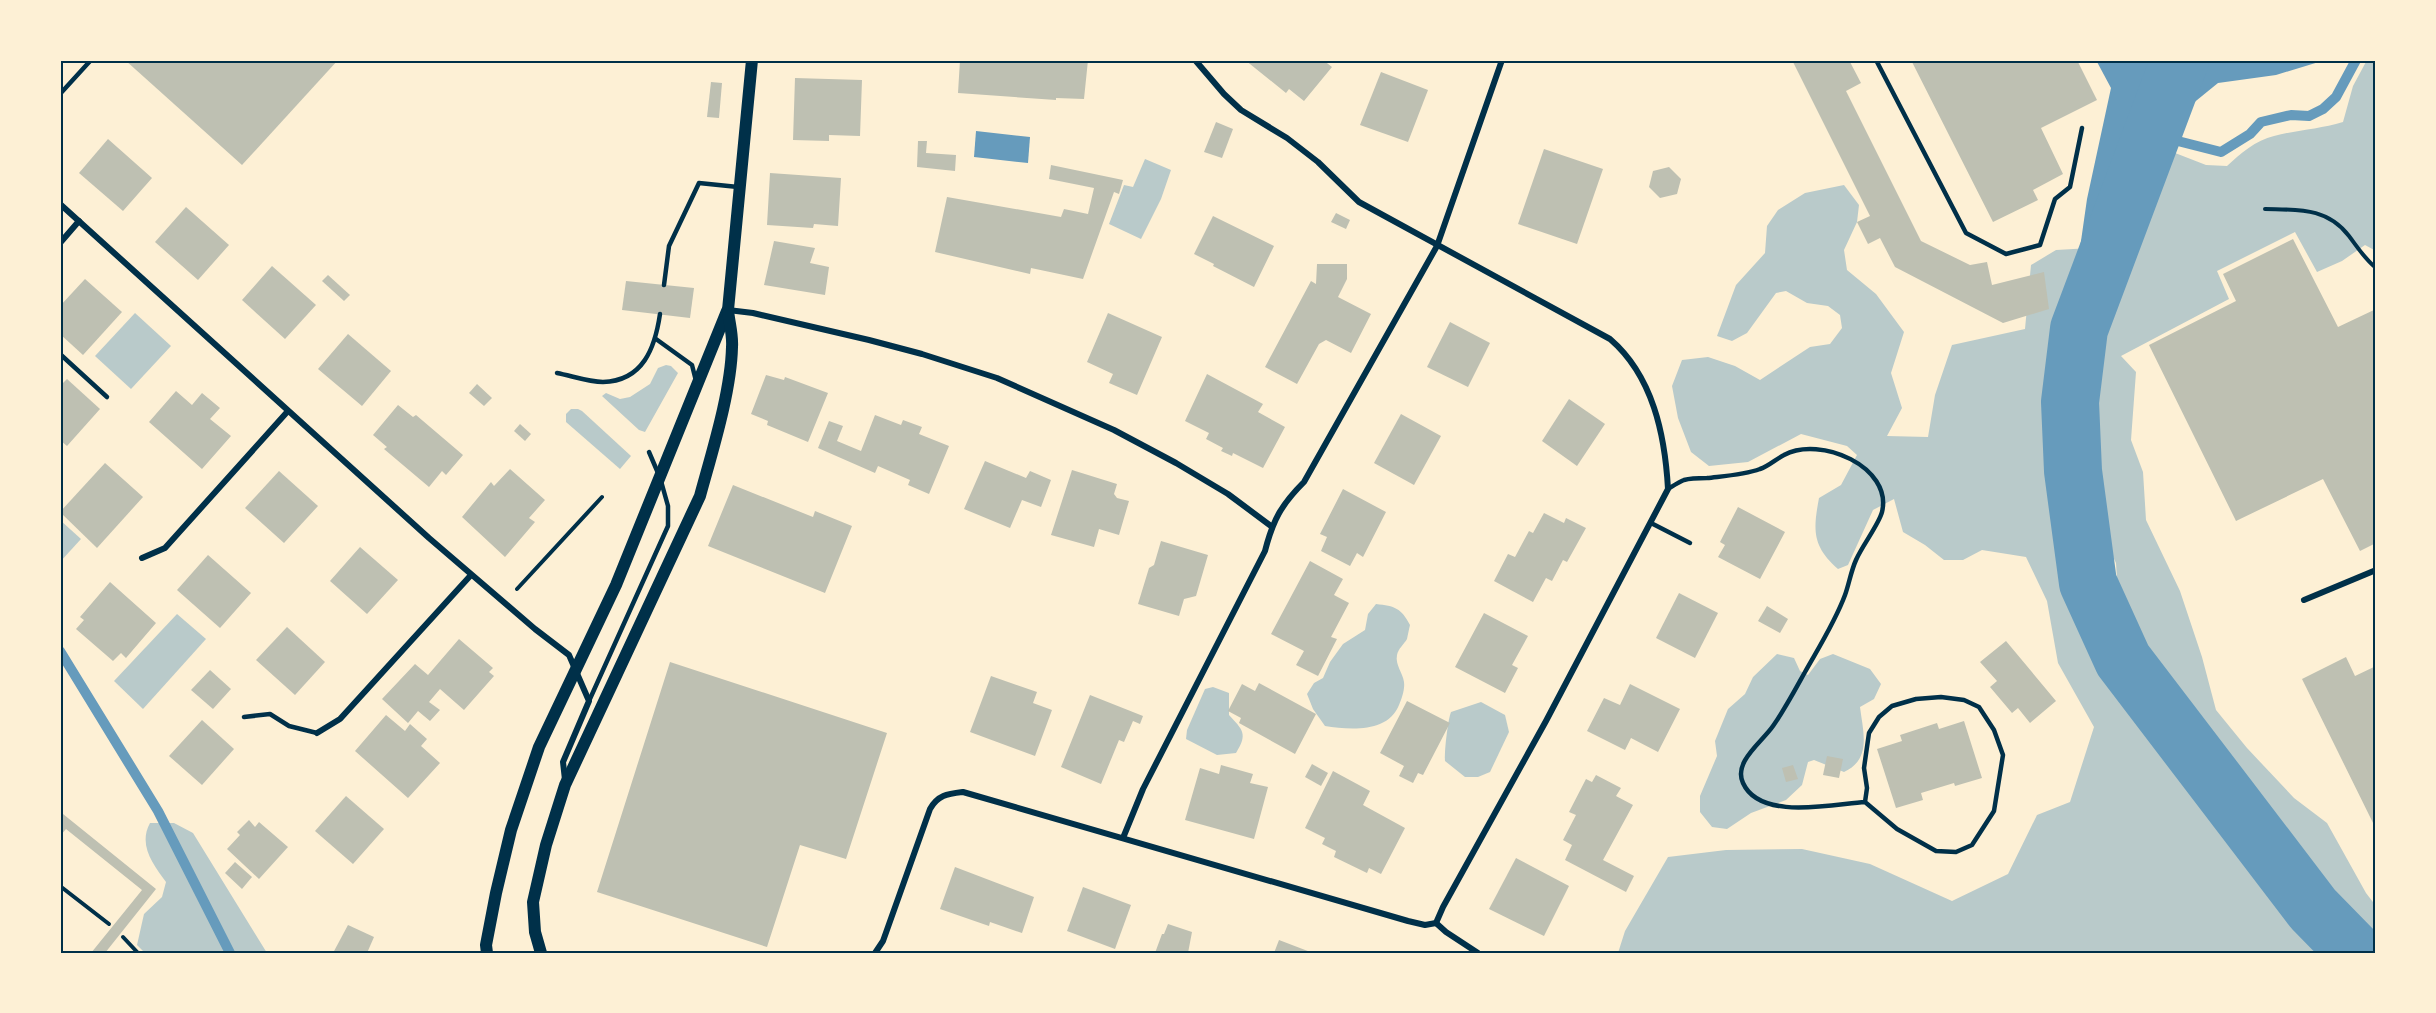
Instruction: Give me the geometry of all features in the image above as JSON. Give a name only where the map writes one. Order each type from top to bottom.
[{"type":"main road","points":[[541,953],[535,932],[533,902],[546,845],[565,785],[700,496],[713,450],[728,381],[733,345],[728,310],[752,60]]},
{"type":"main road","points":[[487,953],[486,945],[495,893],[511,830],[539,747],[616,585],[728,310]]},
{"type":"street","points":[[1195,60],[1233,102],[1318,162],[1359,202],[1610,339],[1624,351],[1653,403],[1666,448],[1668,489],[1436,923]]},
{"type":"street","points":[[1123,838],[1143,789],[1265,551],[1271,526],[1284,502],[1309,474],[1437,246],[1502,60]]},
{"type":"street","points":[[60,204],[471,575],[569,655],[589,700],[563,762],[565,785]]},
{"type":"street","points":[[60,243],[80,221]]},
{"type":"street","points":[[728,310],[753,313],[869,340],[997,378],[1114,430],[1166,458],[1228,494],[1271,526]]},
{"type":"street","points":[[142,558],[165,548],[288,411]]},
{"type":"street","points":[[2304,600],[2376,570]]},
{"type":"street","points":[[317,733],[340,719],[471,575]]},
{"type":"street","points":[[875,953],[886,934],[930,809],[936,799],[947,794],[963,792],[1425,926],[1436,923]]},
{"type":"street","points":[[1436,923],[1478,953]]},
{"type":"lane","points":[[60,94],[91,60]]},
{"type":"lane","points":[[1876,60],[1966,233],[2006,254],[2040,245],[2055,199],[2070,187],[2082,128]]},
{"type":"lane","points":[[664,285],[669,246],[699,183],[740,187]]},
{"type":"lane","points":[[557,373],[601,382],[622,380],[638,369],[656,339],[660,314]]},
{"type":"lane","points":[[656,339],[692,365],[697,387]]},
{"type":"lane","points":[[60,354],[107,397]]},
{"type":"lane","points":[[1668,489],[1685,479],[1735,475],[1761,469],[1791,451],[1809,447],[1826,448],[1846,456],[1866,470],[1875,480],[1882,495],[1882,512],[1855,561],[1845,595],[1786,706],[1773,726],[1744,761],[1741,771],[1743,784],[1754,797],[1771,806],[1788,809],[1865,802],[1897,829],[1936,851],[1956,852],[1972,845],[1994,811],[2003,754],[1994,730],[1979,707],[1964,700],[1941,697],[1916,699],[1892,706],[1879,717],[1869,733],[1864,768],[1867,788],[1865,802]]},
{"type":"lane","points":[[589,700],[668,526],[668,506],[649,452]]},
{"type":"lane","points":[[1651,523],[1690,543]]},
{"type":"lane","points":[[244,717],[270,714],[289,726],[317,733]]},
{"type":"path","points":[[2265,209],[2301,210],[2329,216],[2349,235],[2363,257],[2376,268]]},
{"type":"path","points":[[516,590],[602,497]]},
{"type":"path","points":[[60,886],[109,924]]},
{"type":"path","points":[[123,937],[138,953]]},
{"type":"shaded area","points":[[2367,60],[2376,60],[2376,251],[2365,245],[2342,261],[2317,272],[2295,232],[2217,271],[2229,299],[2121,356],[2136,372],[2131,440],[2143,472],[2146,520],[2180,591],[2202,657],[2216,710],[2247,748],[2294,798],[2327,823],[2366,893],[2376,906],[2376,946],[2340,909],[2292,851],[2233,768],[2195,726],[2141,650],[2118,595],[2116,563],[2100,529],[2104,491],[2092,401],[2088,344],[2104,312],[2102,295],[2069,332],[2061,376],[2083,438],[2083,485],[2062,539],[2073,597],[2092,635],[2129,692],[2298,914],[2334,953],[1618,953],[1625,931],[1668,857],[1726,850],[1802,849],[1870,864],[1952,901],[2008,874],[2037,815],[2070,802],[2094,727],[2058,663],[2047,601],[2026,557],[1982,550],[1963,560],[1944,560],[1903,532],[1894,499],[1873,510],[1848,565],[1838,569],[1829,561],[1819,545],[1816,537],[1816,519],[1819,498],[1841,485],[1857,455],[1847,446],[1801,434],[1748,462],[1709,466],[1691,452],[1678,418],[1672,386],[1682,360],[1708,357],[1735,366],[1760,380],[1810,347],[1830,344],[1842,328],[1840,315],[1828,306],[1807,303],[1786,291],[1776,293],[1747,333],[1732,341],[1717,336],[1736,285],[1765,253],[1767,226],[1778,210],[1805,193],[1844,185],[1859,205],[1857,222],[1844,250],[1847,270],[1876,294],[1904,332],[1891,373],[1902,408],[1887,436],[1928,437],[1935,395],[1952,345],[2025,329],[2031,265],[2056,250],[2091,248],[2111,275],[2138,241],[2170,151],[2206,165],[2227,166],[2249,148],[2267,138],[2343,122],[2353,86]]},
{"type":"shaded area","points":[[1145,159],[1171,170],[1161,199],[1141,239],[1109,224],[1124,185],[1133,187]]},
{"type":"shaded area","points":[[135,313],[171,346],[131,389],[95,356]]},
{"type":"shaded area","points":[[671,366],[678,373],[645,432],[639,430],[602,396],[606,393],[620,399],[630,397],[650,384],[658,368]]},
{"type":"shaded area","points":[[571,409],[582,411],[631,456],[620,469],[566,422],[566,414]]},
{"type":"shaded area","points":[[60,520],[81,539],[60,562]]},
{"type":"shaded area","points":[[1376,604],[1397,609],[1410,625],[1407,639],[1397,655],[1404,685],[1399,705],[1386,721],[1367,728],[1325,726],[1313,709],[1307,694],[1314,683],[1323,678],[1330,662],[1343,644],[1365,630],[1368,614]]},
{"type":"shaded area","points":[[177,614],[206,639],[143,709],[114,681]]},
{"type":"shaded area","points":[[1777,654],[1794,658],[1800,671],[1808,675],[1820,659],[1833,654],[1870,669],[1881,684],[1874,699],[1860,707],[1864,744],[1859,760],[1844,772],[1814,760],[1808,762],[1802,785],[1786,800],[1751,813],[1727,829],[1712,827],[1700,812],[1700,796],[1717,756],[1715,741],[1728,709],[1745,694],[1753,677]]},
{"type":"shaded area","points":[[1213,687],[1229,693],[1229,715],[1241,729],[1243,737],[1236,753],[1217,755],[1186,739],[1187,730],[1205,689]]},
{"type":"shaded area","points":[[1481,702],[1505,715],[1509,732],[1490,772],[1478,777],[1465,777],[1445,761],[1450,716],[1451,712]]},
{"type":"shaded area","points":[[150,823],[174,823],[193,833],[267,953],[145,953],[137,945],[144,914],[162,897],[166,882],[146,847]]},
{"type":"water","points":[[2096,60],[2322,61],[2276,75],[2218,83],[2186,109],[2138,241],[2119,280],[2111,275],[2091,248],[2080,248],[2087,199],[2111,88]]},
{"type":"water","points":[[976,131],[1030,137],[1028,163],[974,157]]},
{"type":"building","points":[[125,60],[338,60],[242,165]]},
{"type":"building","points":[[960,60],[1088,60],[1084,99],[1056,98],[1056,100],[958,93]]},
{"type":"building","points":[[1245,60],[1323,60],[1332,67],[1304,101],[1289,89],[1286,93]]},
{"type":"building","points":[[1792,60],[1849,60],[1861,83],[1846,91],[1921,241],[1970,265],[1987,262],[1992,285],[2044,272],[2049,309],[2003,323],[1895,267],[1880,238],[1868,244],[1857,222],[1870,216]]},
{"type":"building","points":[[1911,60],[2077,60],[2097,100],[2041,128],[2063,174],[2033,190],[2038,200],[1993,222]]},
{"type":"building","points":[[1381,72],[1428,90],[1408,142],[1360,125]]},
{"type":"building","points":[[795,78],[862,80],[860,136],[829,135],[829,141],[793,140]]},
{"type":"building","points":[[711,82],[722,83],[719,118],[707,117]]},
{"type":"building","points":[[1216,122],[1233,129],[1222,158],[1204,152]]},
{"type":"building","points":[[108,139],[152,178],[123,211],[79,173]]},
{"type":"building","points":[[918,141],[927,141],[926,153],[956,155],[955,171],[917,167]]},
{"type":"building","points":[[1544,149],[1603,169],[1577,244],[1518,224]]},
{"type":"building","points":[[1051,165],[1123,180],[1119,194],[1114,192],[1083,279],[1031,268],[1030,274],[935,252],[947,197],[1061,217],[1064,209],[1088,214],[1094,188],[1049,179]]},
{"type":"building","points":[[1669,167],[1681,179],[1677,194],[1660,198],[1649,187],[1653,171]]},
{"type":"building","points":[[770,173],[841,178],[838,226],[814,224],[813,228],[767,225]]},
{"type":"building","points":[[186,207],[229,245],[198,280],[155,242]]},
{"type":"building","points":[[1336,213],[1350,220],[1346,229],[1331,222]]},
{"type":"building","points":[[1213,216],[1274,246],[1254,287],[1194,254]]},
{"type":"building","points":[[2293,239],[2338,327],[2376,309],[2376,543],[2360,551],[2323,479],[2236,521],[2149,345],[2236,301],[2223,274]]},
{"type":"building","points":[[774,241],[815,248],[810,263],[829,267],[825,295],[764,285]]},
{"type":"building","points":[[1317,264],[1347,264],[1347,279],[1338,297],[1371,314],[1351,353],[1326,340],[1319,344],[1297,384],[1265,367],[1311,281],[1316,284]]},
{"type":"building","points":[[272,266],[316,305],[285,339],[242,300]]},
{"type":"building","points":[[328,275],[350,295],[344,301],[322,281]]},
{"type":"building","points":[[85,279],[122,312],[83,355],[60,334],[60,306]]},
{"type":"building","points":[[626,281],[694,288],[690,318],[622,310]]},
{"type":"building","points":[[1108,313],[1162,337],[1137,395],[1109,383],[1113,374],[1087,362]]},
{"type":"building","points":[[1450,322],[1490,343],[1468,387],[1427,367]]},
{"type":"building","points":[[348,334],[391,371],[362,406],[318,369]]},
{"type":"building","points":[[1207,374],[1263,404],[1258,412],[1285,427],[1263,468],[1233,453],[1232,456],[1221,451],[1223,448],[1206,439],[1209,433],[1185,421]]},
{"type":"building","points":[[766,375],[784,380],[785,377],[828,393],[808,442],[767,425],[768,421],[751,414]]},
{"type":"building","points":[[67,379],[100,409],[67,446],[60,440],[60,386]]},
{"type":"building","points":[[477,384],[492,398],[484,406],[469,393]]},
{"type":"building","points":[[176,391],[192,405],[202,393],[220,408],[210,419],[231,436],[202,469],[149,422]]},
{"type":"building","points":[[1569,399],[1605,424],[1577,466],[1542,441]]},
{"type":"building","points":[[398,405],[413,417],[416,415],[463,455],[446,475],[442,471],[429,487],[384,449],[387,447],[373,435]]},
{"type":"building","points":[[1401,414],[1441,436],[1414,485],[1374,463]]},
{"type":"building","points":[[875,415],[901,425],[903,420],[922,427],[919,434],[949,446],[929,494],[908,485],[910,480],[878,466],[875,473],[818,448],[829,421],[843,426],[837,441],[861,451]]},
{"type":"building","points":[[520,424],[531,434],[525,441],[514,431]]},
{"type":"building","points":[[985,461],[1026,478],[1030,471],[1051,480],[1041,507],[1022,500],[1010,528],[964,509]]},
{"type":"building","points":[[105,463],[143,497],[97,548],[60,512]]},
{"type":"building","points":[[510,469],[545,500],[529,518],[535,522],[505,557],[462,517],[491,482],[494,486]]},
{"type":"building","points":[[1072,470],[1117,484],[1114,494],[1117,498],[1129,501],[1119,535],[1099,529],[1094,547],[1051,535]]},
{"type":"building","points":[[279,471],[318,506],[284,543],[245,508]]},
{"type":"building","points":[[733,485],[813,517],[815,511],[852,526],[825,593],[708,546]]},
{"type":"building","points":[[1343,489],[1386,512],[1363,557],[1357,553],[1350,566],[1321,551],[1327,537],[1320,534]]},
{"type":"building","points":[[1738,507],[1785,532],[1760,579],[1718,557],[1725,545],[1720,542]]},
{"type":"building","points":[[1544,513],[1564,523],[1566,518],[1586,528],[1567,562],[1563,560],[1552,581],[1546,578],[1533,602],[1494,581],[1508,554],[1515,557],[1529,531],[1533,533]]},
{"type":"building","points":[[1161,541],[1208,555],[1196,596],[1184,599],[1179,616],[1138,604],[1149,568],[1154,565]]},
{"type":"building","points":[[360,547],[398,580],[367,614],[330,581]]},
{"type":"building","points":[[208,555],[251,593],[220,628],[177,590]]},
{"type":"building","points":[[1310,561],[1343,579],[1334,595],[1349,603],[1331,637],[1337,639],[1318,676],[1296,665],[1304,651],[1271,634]]},
{"type":"building","points":[[110,582],[156,623],[126,658],[121,653],[113,661],[76,629],[84,620],[80,617]]},
{"type":"building","points":[[1679,593],[1718,613],[1695,658],[1656,638]]},
{"type":"building","points":[[1767,606],[1788,619],[1780,633],[1758,621]]},
{"type":"building","points":[[1484,613],[1528,636],[1512,665],[1518,668],[1505,693],[1455,667]]},
{"type":"building","points":[[287,627],[325,662],[295,695],[256,660]]},
{"type":"building","points":[[459,639],[493,668],[489,672],[494,676],[464,710],[440,689],[429,702],[440,710],[430,721],[418,711],[408,723],[382,699],[415,664],[428,675]]},
{"type":"building","points":[[2006,641],[2056,701],[2030,723],[2018,708],[2012,713],[1990,687],[1997,681],[1980,662]]},
{"type":"building","points":[[2346,657],[2355,676],[2376,666],[2376,829],[2302,679]]},
{"type":"building","points":[[670,662],[887,733],[846,859],[800,845],[767,947],[597,892]]},
{"type":"building","points":[[210,670],[231,689],[213,709],[191,690]]},
{"type":"building","points":[[991,676],[1037,692],[1033,703],[1052,710],[1035,756],[970,732]]},
{"type":"building","points":[[1259,683],[1316,714],[1295,754],[1239,723],[1241,718],[1228,711],[1242,684],[1255,691]]},
{"type":"building","points":[[1630,684],[1680,709],[1658,752],[1631,738],[1625,750],[1587,731],[1604,698],[1620,705]]},
{"type":"building","points":[[1090,695],[1143,716],[1140,724],[1133,721],[1124,742],[1119,740],[1101,784],[1061,767]]},
{"type":"building","points":[[1407,701],[1450,723],[1423,775],[1418,773],[1413,783],[1399,776],[1404,766],[1380,753]]},
{"type":"building","points":[[386,715],[405,731],[410,724],[427,739],[421,746],[440,763],[408,798],[355,751]]},
{"type":"building","points":[[202,720],[234,749],[202,785],[169,756]]},
{"type":"building","points":[[1964,721],[1982,778],[1955,786],[1954,783],[1921,793],[1923,800],[1896,808],[1877,749],[1902,741],[1900,735],[1937,723],[1939,729]]},
{"type":"building","points":[[1827,756],[1843,759],[1839,778],[1823,775]]},
{"type":"building","points":[[1312,764],[1328,773],[1321,786],[1305,777]]},
{"type":"building","points":[[1221,765],[1253,774],[1250,783],[1268,787],[1254,839],[1185,820],[1200,768],[1219,774]]},
{"type":"building","points":[[1793,765],[1798,779],[1786,782],[1782,768]]},
{"type":"building","points":[[1333,771],[1370,791],[1363,805],[1405,828],[1381,874],[1369,868],[1367,873],[1334,857],[1336,851],[1322,844],[1325,838],[1305,828]]},
{"type":"building","points":[[1596,775],[1621,788],[1616,796],[1633,805],[1603,860],[1634,876],[1626,892],[1565,860],[1572,845],[1563,840],[1576,815],[1569,812],[1586,779],[1592,782]]},
{"type":"building","points":[[346,796],[384,829],[353,864],[315,831]]},
{"type":"building","points":[[63,814],[156,889],[105,953],[91,953],[142,890],[66,829],[60,836],[60,817]]},
{"type":"building","points":[[249,820],[255,827],[259,822],[288,847],[259,879],[227,849],[240,835],[237,832]]},
{"type":"building","points":[[1516,858],[1569,886],[1544,936],[1489,909]]},
{"type":"building","points":[[235,862],[252,877],[242,889],[225,873]]},
{"type":"building","points":[[955,867],[1034,897],[1022,933],[990,922],[989,926],[940,909]]},
{"type":"building","points":[[1083,887],[1131,905],[1115,949],[1067,931]]},
{"type":"building","points":[[1168,924],[1192,932],[1188,953],[1155,953]]},
{"type":"building","points":[[348,925],[374,937],[367,953],[333,953]]},
{"type":"building","points":[[1279,940],[1313,953],[1274,953]]},
{"type":"waterway","points":[[2180,60],[2079,329],[2070,402],[2073,471],[2088,583],[2123,660],[2313,909],[2356,953]]},
{"type":"waterway","points":[[2162,137],[2221,152],[2250,134],[2261,122],[2291,115],[2309,116],[2323,109],[2336,97],[2356,60]]},
{"type":"waterway","points":[[60,651],[158,811],[230,953]]}]
